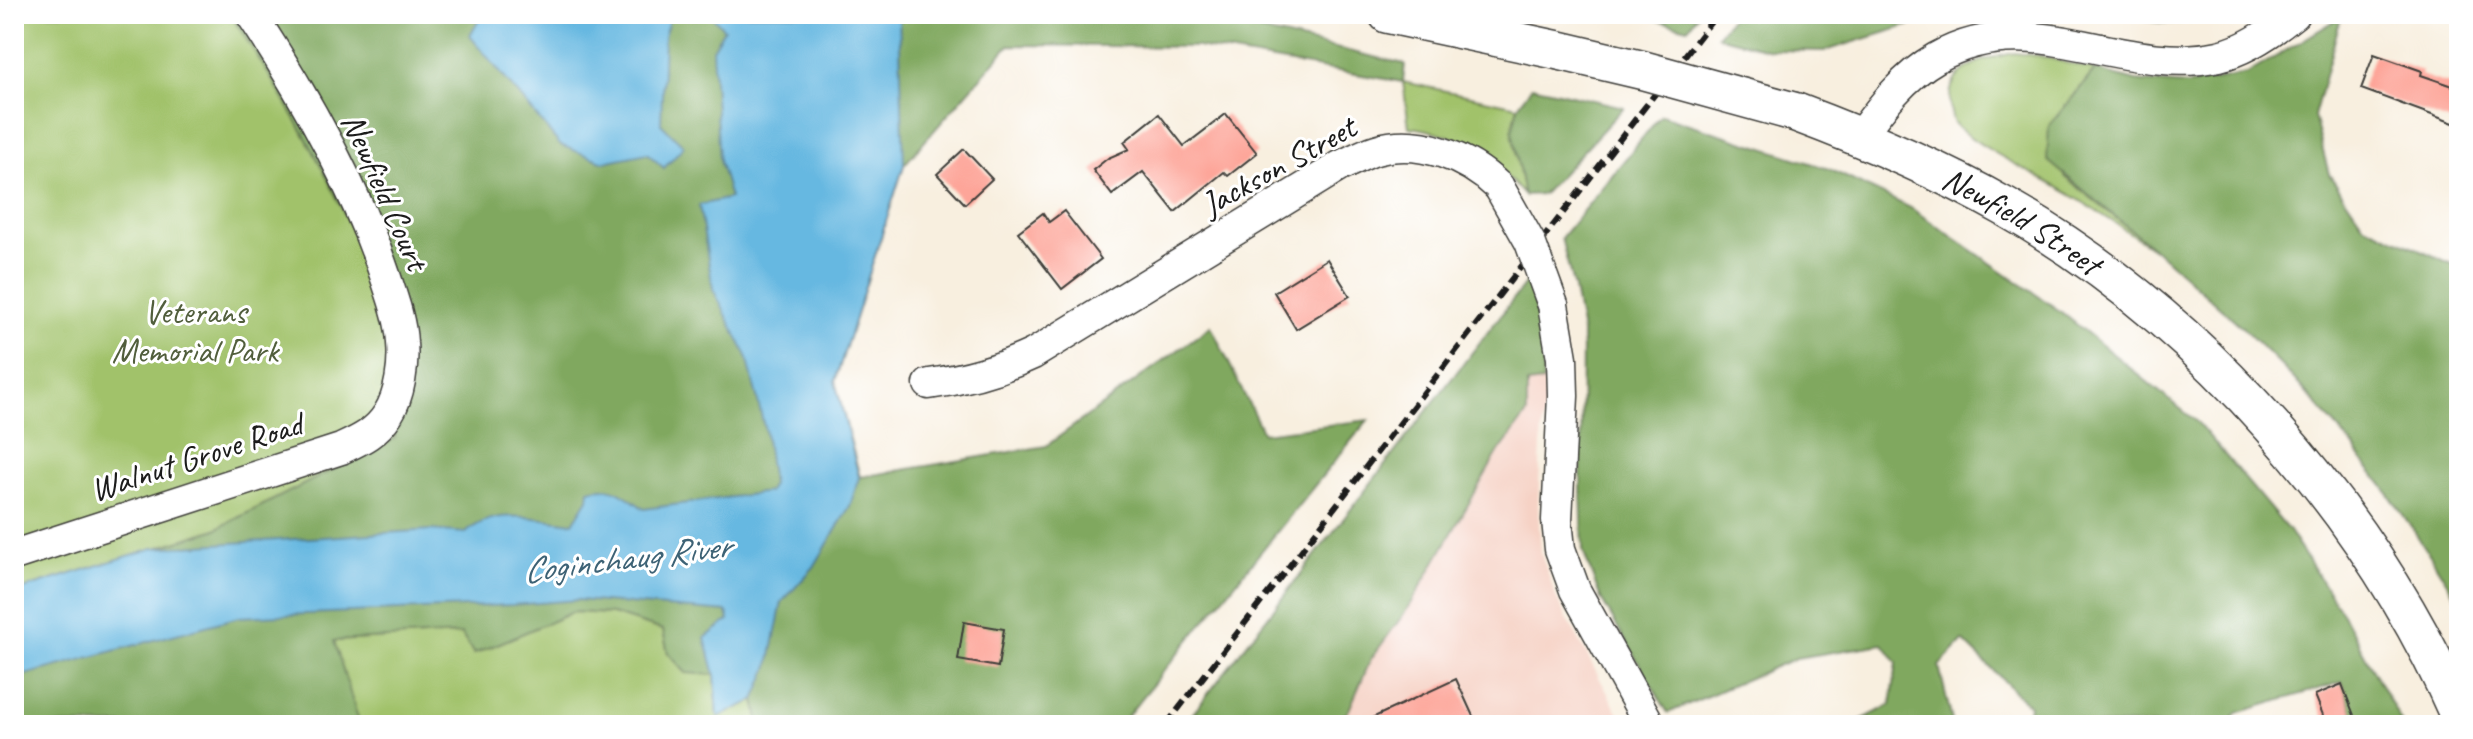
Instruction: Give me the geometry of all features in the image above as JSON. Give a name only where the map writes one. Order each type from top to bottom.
[{"type":"main road","name":"Newfield Street","points":[[1388,14],[1655,73],[1795,112],[1860,136],[1940,172],[2007,208],[2073,250],[2133,294],[2241,394],[2333,502],[2411,617],[2459,715]]},
{"type":"street","name":"Newfield Court","points":[[251,14],[331,152],[379,256],[395,304],[402,343],[401,376],[390,412]]},
{"type":"street","points":[[1860,136],[1884,102],[1911,77],[1937,57],[1973,44],[2012,35],[2054,39],[2146,58],[2183,60],[2222,55],[2244,46],[2294,14]]},
{"type":"street","name":"Jackson Street","points":[[929,384],[965,379],[1003,368],[1033,354],[1340,166],[1376,150],[1410,148],[1442,152],[1476,166],[1499,187],[1530,242],[1553,305],[1562,358],[1557,520],[1560,549],[1575,590],[1650,725]]},
{"type":"street","name":"Walnut Grove Road","points":[[14,555],[341,449],[371,435],[390,412]]},
{"type":"shaded area","points":[[1527,384],[1549,384],[1542,424],[1538,506],[1541,554],[1557,600],[1625,725],[1336,725],[1349,710],[1371,659],[1411,604],[1496,456],[1527,414]]},
{"type":"green space","name":"Veterans Memorial Park","points":[[14,14],[230,14],[291,110],[319,162],[367,271],[383,327],[393,383],[395,439],[214,530],[14,592]]},
{"type":"green space","points":[[230,14],[1187,14],[1405,64],[1403,82],[1197,47],[1009,45],[904,165],[835,381],[860,477],[1046,446],[1211,326],[1263,433],[1368,420],[1120,725],[760,725],[755,700],[718,717],[715,675],[686,673],[668,653],[663,630],[612,614],[573,612],[474,654],[461,634],[334,641],[360,725],[14,725],[14,592],[214,530],[395,438],[393,382],[383,326],[367,270],[319,162],[291,110]]},
{"type":"green space","points":[[1634,14],[1698,14],[1688,28]]},
{"type":"green space","points":[[1734,14],[1946,14],[1825,51],[1771,50],[1717,36]]},
{"type":"green space","points":[[2118,14],[2221,14],[2170,23]]},
{"type":"green space","points":[[2341,17],[2314,116],[2329,174],[2364,225],[2459,267],[2459,603],[2384,487],[2354,447],[2294,379],[2242,327],[2158,252],[2047,160],[2049,126],[2095,70],[2136,81],[2188,85],[2247,74]]},
{"type":"green space","points":[[2014,53],[2040,56],[2095,70],[2049,126],[2065,177],[2158,252],[2071,195],[1972,139],[1953,121],[1951,90],[1962,72],[1980,61]]},
{"type":"green space","points":[[1403,82],[1518,106],[1512,131],[1524,195],[1474,149],[1445,135],[1409,127]]},
{"type":"green space","points":[[1532,86],[1624,107],[1543,194],[1524,195],[1512,131],[1518,106]]},
{"type":"green space","points":[[1661,115],[1829,169],[1911,208],[2060,311],[2198,423],[2289,531],[2344,616],[2403,725],[2341,725],[2355,719],[2342,682],[2237,713],[2228,725],[2026,725],[2029,705],[1963,641],[1939,666],[1953,725],[1851,725],[1891,705],[1897,663],[1883,644],[1796,658],[1668,713],[1601,599],[1583,551],[1582,332],[1561,238]]},
{"type":"green space","points":[[1528,280],[1540,330],[1543,382],[1527,384],[1527,414],[1496,456],[1411,604],[1371,659],[1349,710],[1336,725],[1184,725]]},
{"type":"green space","points":[[573,612],[612,614],[663,630],[668,653],[715,675],[755,700],[760,725],[360,725],[333,641],[461,634],[474,654]]},
{"type":"water","points":[[482,14],[671,14],[664,36],[661,124],[684,146],[664,168],[647,153],[604,162],[560,145],[470,36]]},
{"type":"water","name":"Coginchaug River","points":[[710,14],[899,14],[904,165],[835,381],[859,477],[850,506],[814,567],[782,602],[769,666],[755,700],[718,717],[715,675],[705,638],[729,620],[727,612],[579,600],[239,617],[14,678],[14,592],[153,548],[431,530],[466,533],[490,519],[517,516],[573,523],[588,499],[589,490],[598,488],[619,492],[644,509],[768,492],[772,484],[765,431],[747,356],[713,289],[699,205],[730,198],[719,160],[712,49],[724,29]]},
{"type":"building","points":[[2374,54],[2459,88],[2459,125],[2361,89]]},
{"type":"building","points":[[1159,114],[1184,146],[1226,114],[1257,153],[1228,176],[1224,172],[1175,212],[1143,172],[1112,195],[1093,170],[1108,158],[1129,149],[1124,142]]},
{"type":"building","points":[[964,149],[992,179],[965,204],[937,174]]},
{"type":"building","points":[[1064,211],[1101,259],[1062,289],[1018,232],[1043,213],[1049,222]]},
{"type":"building","points":[[1327,259],[1350,296],[1296,329],[1274,292]]},
{"type":"building","points":[[964,622],[1004,629],[998,667],[958,660]]},
{"type":"building","points":[[1456,679],[1477,725],[1357,725]]},
{"type":"building","points":[[2342,684],[2355,718],[2337,725],[2327,725],[2315,695]]},
{"type":"railway","points":[[1166,725],[1717,14]]}]
